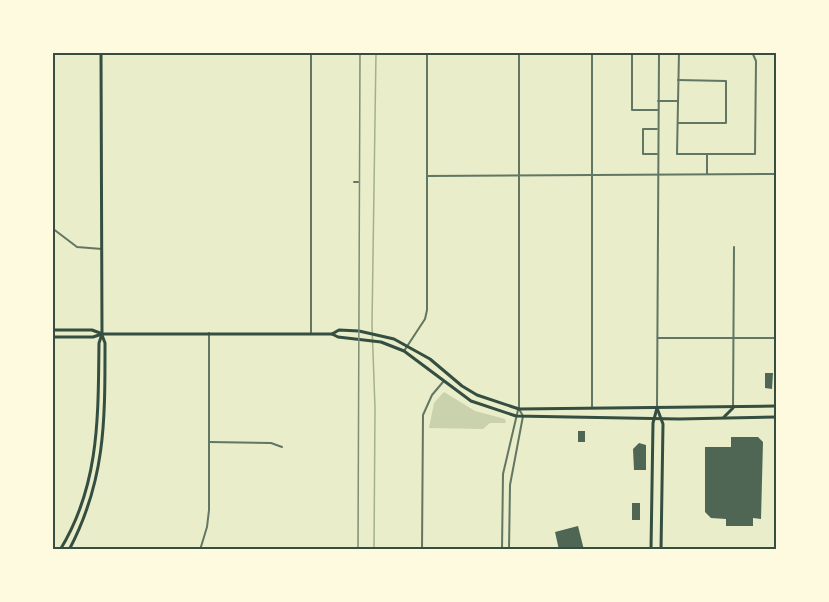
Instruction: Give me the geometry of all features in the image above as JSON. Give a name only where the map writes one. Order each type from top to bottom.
[{"type":"main road","points":[[60,549],[83,502],[95,456],[98,429],[99,343],[102,334],[102,52]]},
{"type":"main road","points":[[52,330],[92,330],[102,334],[105,343],[104,442],[95,487],[69,549]]},
{"type":"main road","points":[[332,334],[339,330],[366,332],[408,345],[477,395],[519,409],[777,406]]},
{"type":"main road","points":[[52,337],[93,337],[102,334],[332,334],[338,337],[381,342],[405,351],[443,381],[480,405],[516,416],[723,419],[777,417]]},
{"type":"main road","points":[[443,381],[448,375]]},
{"type":"main road","points":[[651,549],[654,418],[657,408]]},
{"type":"main road","points":[[657,408],[662,418],[662,549]]},
{"type":"main road","points":[[723,419],[733,408]]},
{"type":"main road","points":[[66,540],[72,543]]},
{"type":"street","points":[[310,333],[311,52]]},
{"type":"street","points":[[405,351],[426,314],[428,52]]},
{"type":"street","points":[[502,549],[503,474],[514,437],[519,409],[519,52]]},
{"type":"street","points":[[592,52],[592,408]]},
{"type":"street","points":[[632,52],[632,110],[658,110]]},
{"type":"street","points":[[657,408],[659,52]]},
{"type":"street","points":[[679,52],[677,154],[755,154],[756,61],[752,52]]},
{"type":"street","points":[[678,80],[726,81],[726,123],[678,123]]},
{"type":"street","points":[[658,101],[678,101]]},
{"type":"street","points":[[657,129],[643,129],[643,154],[657,154]]},
{"type":"street","points":[[707,154],[707,174]]},
{"type":"street","points":[[427,176],[592,177],[658,174],[777,174]]},
{"type":"street","points":[[52,228],[78,247],[102,249]]},
{"type":"street","points":[[733,408],[734,247]]},
{"type":"street","points":[[200,549],[208,519],[209,333]]},
{"type":"street","points":[[658,338],[777,338]]},
{"type":"street","points":[[422,549],[423,415],[432,395],[443,381]]},
{"type":"street","points":[[509,549],[510,486],[523,416],[519,409]]},
{"type":"street","points":[[209,442],[271,443],[282,447]]},
{"type":"green space","points":[[444,392],[475,411],[505,419],[506,423],[490,423],[483,429],[429,428],[434,403]]},
{"type":"building","points":[[765,373],[773,373],[772,389],[765,388]]},
{"type":"building","points":[[578,431],[585,431],[585,442],[578,442]]},
{"type":"building","points":[[731,437],[758,437],[763,442],[761,519],[753,518],[753,526],[726,526],[726,519],[711,518],[705,512],[705,447],[731,447]]},
{"type":"building","points":[[639,443],[646,445],[646,470],[634,470],[633,449]]},
{"type":"building","points":[[632,503],[640,503],[640,520],[632,520]]},
{"type":"building","points":[[578,526],[584,550],[559,550],[555,532]]},
{"type":"waterway","points":[[374,550],[375,408],[372,325],[376,52]]},
{"type":"railway","points":[[358,550],[360,52]]}]
